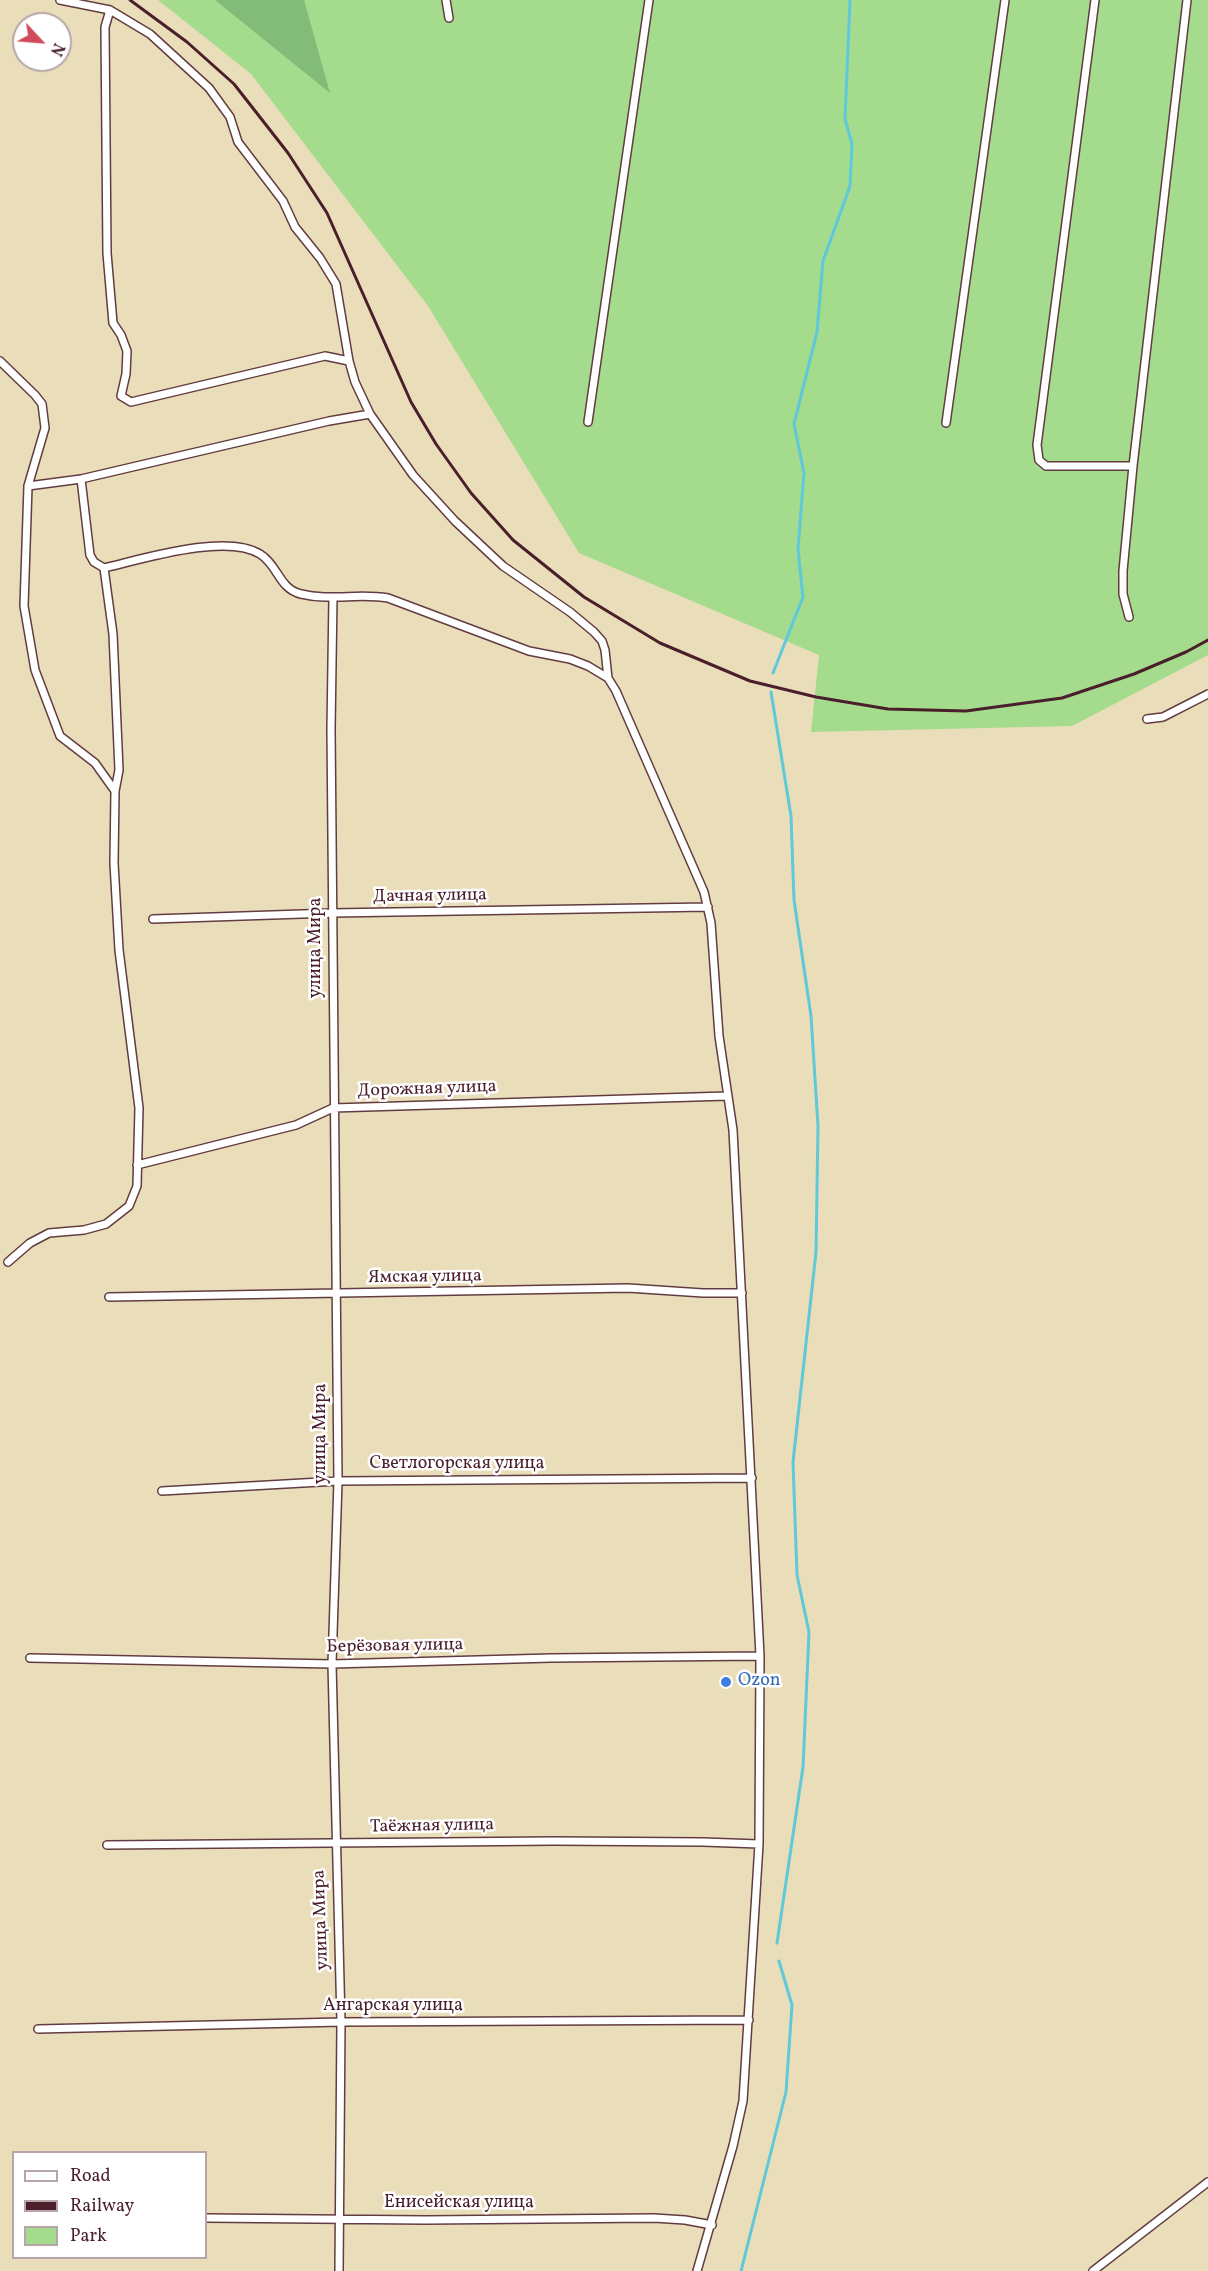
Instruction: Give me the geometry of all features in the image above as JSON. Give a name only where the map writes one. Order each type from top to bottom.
[{"type":"street","points":[[60,0],[110,10],[150,34],[209,88],[230,117],[238,142],[284,201],[295,227],[320,258],[336,284],[349,361],[356,382],[370,414],[413,475],[455,521],[503,566],[570,612],[602,641],[608,678],[616,691],[704,892],[711,923],[718,1036],[733,1130],[760,1656],[759,1844],[744,2101],[712,2225],[697,2271]]},
{"type":"street","points":[[446,0],[449,18]]},
{"type":"street","points":[[588,422],[649,0]]},
{"type":"street","points":[[946,423],[1005,0]]},
{"type":"street","points":[[1095,0],[1037,445],[1039,460],[1046,466],[1133,466]]},
{"type":"street","points":[[1129,617],[1123,594],[1123,571],[1187,0]]},
{"type":"street","points":[[110,10],[105,27],[107,253],[113,323],[127,351],[126,374],[121,396],[131,402],[325,356],[349,361]]},
{"type":"street","points":[[0,361],[42,404],[45,428],[28,486],[24,606],[35,670],[60,736],[95,763],[115,791]]},
{"type":"street","points":[[28,486],[81,479],[329,421],[370,414]]},
{"type":"street","points":[[81,479],[90,555],[94,562],[104,568],[167,553],[231,545],[250,549],[267,559],[281,580],[294,591],[333,597],[388,598],[529,651],[570,659],[608,678]]},
{"type":"street","points":[[8,1262],[30,1243],[49,1233],[84,1230],[106,1224],[129,1206],[137,1186],[139,1108],[119,950],[114,863],[115,791],[119,770],[114,646],[104,568]]},
{"type":"street","name":"улица Мира","points":[[333,597],[331,729],[333,1108],[338,1481],[332,1664],[341,2022],[339,2271]]},
{"type":"street","points":[[1147,719],[1163,717],[1208,694]]},
{"type":"street","name":"Дачная улица","points":[[153,919],[332,913],[708,907]]},
{"type":"street","name":"Дорожная улица","points":[[137,1166],[296,1125],[333,1108],[727,1096]]},
{"type":"street","name":"Ямская улица","points":[[109,1297],[336,1295],[627,1288],[742,1293]]},
{"type":"street","name":"Светлогорская улица","points":[[162,1491],[338,1481],[752,1478]]},
{"type":"street","name":"Берёзовая улица","points":[[30,1658],[332,1664],[551,1658],[760,1656]]},
{"type":"street","name":"Таёжная улица","points":[[107,1845],[577,1841],[759,1844]]},
{"type":"street","name":"Ангарская улица","points":[[38,2029],[341,2022],[749,2020]]},
{"type":"street","points":[[1093,2271],[1208,2182]]},
{"type":"street","name":"Енисейская улица","points":[[207,2218],[673,2219],[712,2225]]},
{"type":"green space","points":[[158,0],[1208,0],[1208,655],[1072,726],[811,732],[819,655],[579,553],[428,306],[251,74]]},
{"type":"green space","points":[[215,0],[304,0],[330,93]]},
{"type":"waterway","points":[[773,673],[803,597],[798,549],[804,473],[794,424],[817,332],[823,261],[850,186],[852,144],[845,119],[850,0]]},
{"type":"waterway","points":[[771,692],[791,816],[794,900],[811,1016],[818,1126],[816,1252],[793,1462],[797,1575],[809,1632],[803,1767],[777,1943]]},
{"type":"waterway","points":[[741,2271],[786,2092],[792,2005],[779,1961]]},
{"type":"railway","points":[[130,0],[187,42],[234,84],[288,153],[327,213],[411,402],[436,444],[471,493],[513,540],[584,597],[660,643],[750,681],[816,697],[888,709],[966,711],[1062,698],[1134,674],[1208,640]]},
{"type":"place","name":"Ozon","points":[[726,1682]]}]
